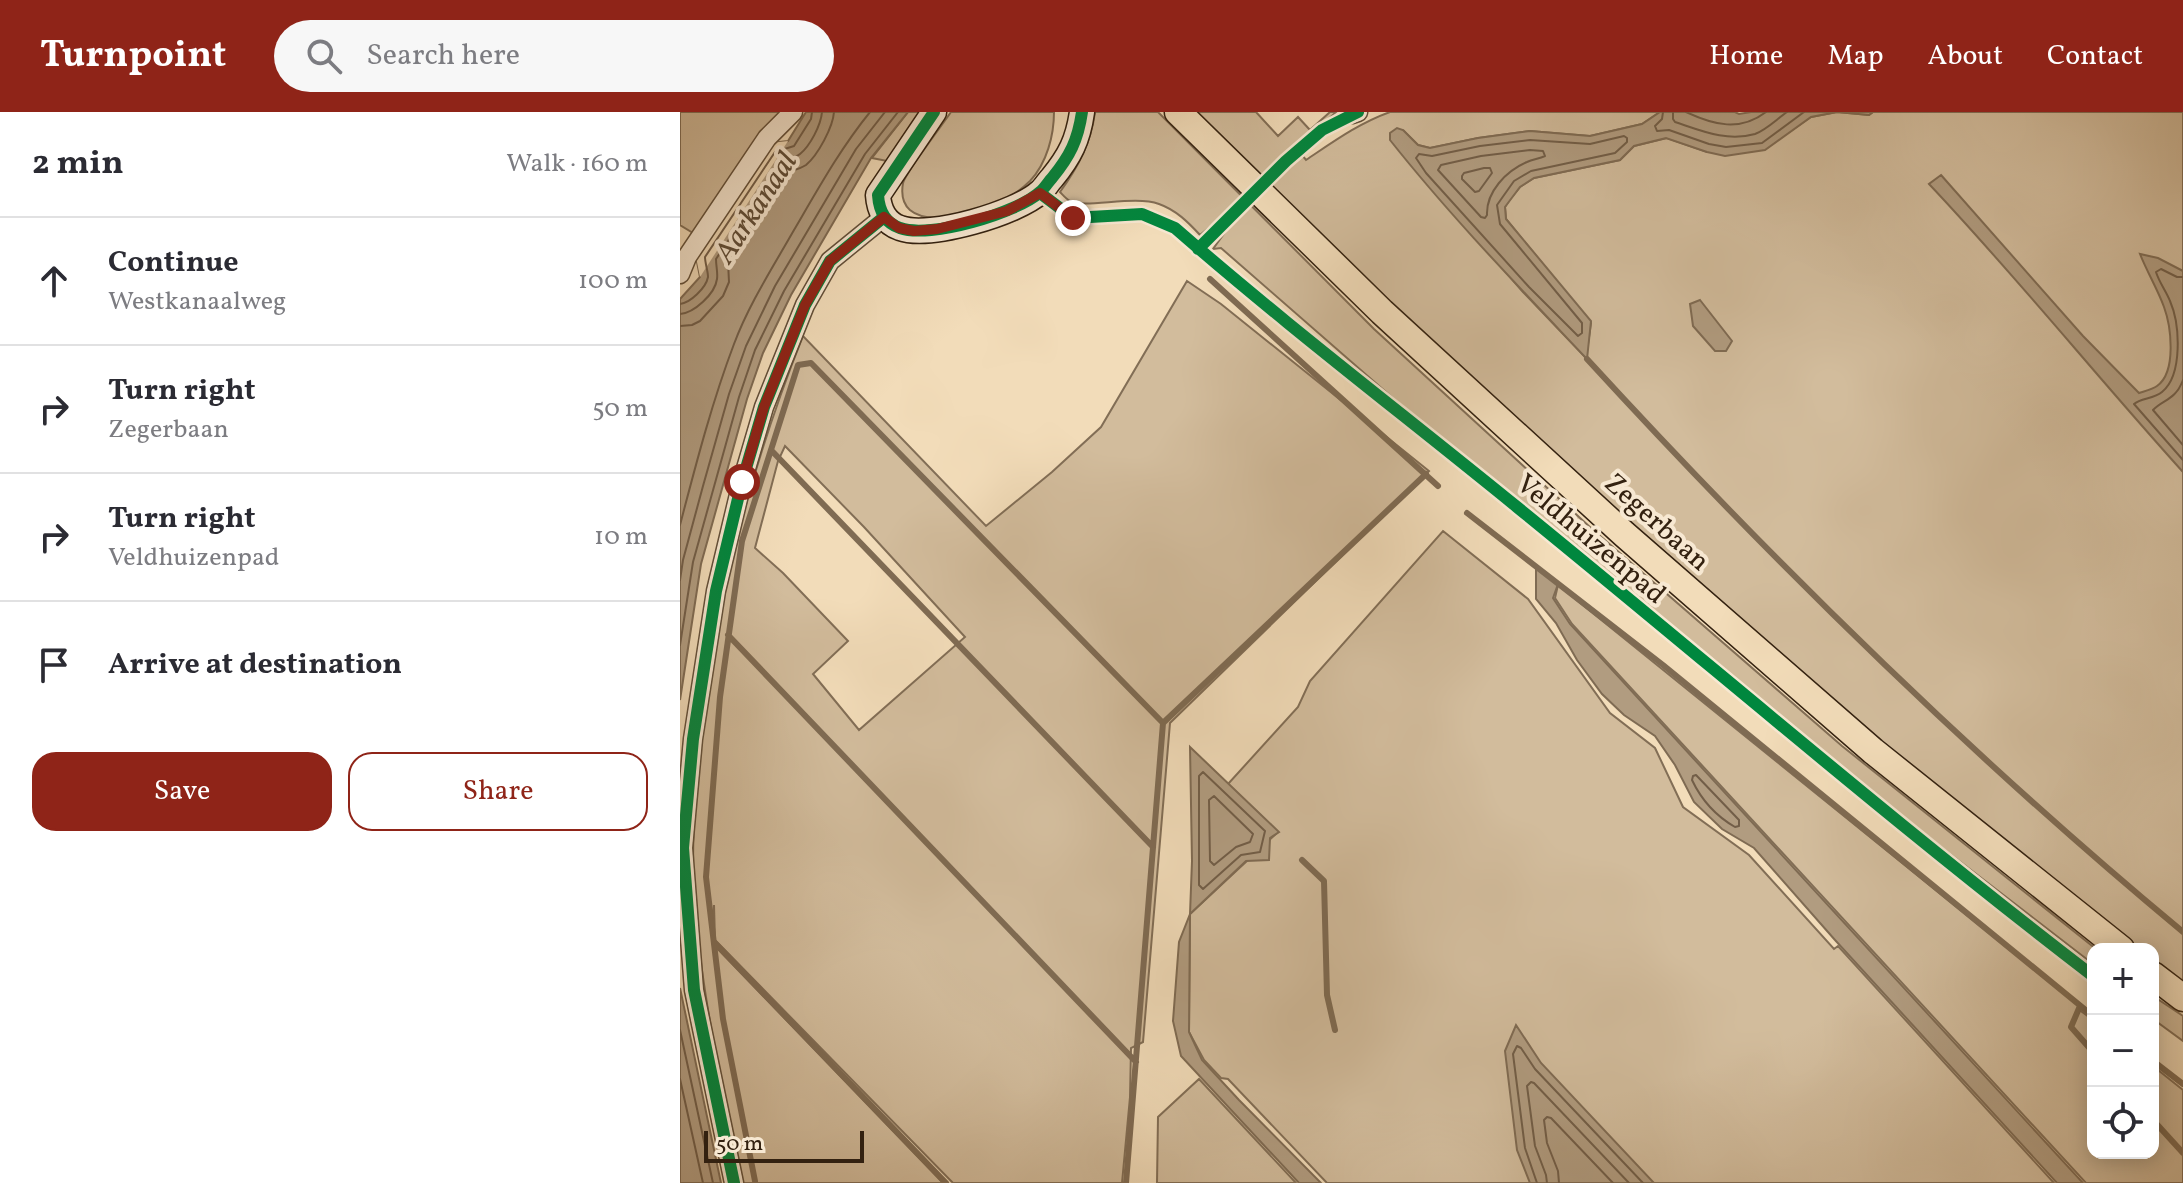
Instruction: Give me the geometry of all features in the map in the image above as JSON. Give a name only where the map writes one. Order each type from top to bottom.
[{"type":"main road","name":"Zegerbaan","points":[[1178,112],[1371,302],[1624,534],[1873,751],[2113,943]]},
{"type":"main road","points":[[2159,980],[2183,998]]},
{"type":"street","points":[[680,274],[687,257],[767,138],[793,112]]},
{"type":"street","points":[[934,112],[878,195],[884,217],[899,228],[914,231],[950,227],[1007,211],[1040,193],[1067,159],[1079,131],[1082,112]]},
{"type":"street","points":[[734,1183],[694,990],[683,848],[693,739],[716,591],[742,482],[769,394],[805,305],[830,261],[884,217]]},
{"type":"shaded area","points":[[680,112],[784,112],[693,233],[680,225]]},
{"type":"shaded area","points":[[908,112],[928,112],[892,162],[872,158]]},
{"type":"shaded area","points":[[951,112],[1054,112],[1053,130],[1041,166],[1030,181],[1000,203],[952,217],[921,216],[910,210],[903,199],[903,183]]},
{"type":"shaded area","points":[[1095,112],[1158,112],[1374,329],[1591,528],[1842,746],[2088,943],[2087,959],[1807,744],[1394,399],[1221,248],[1213,249],[1231,224],[1222,217],[1200,235],[1176,213],[1159,204],[1137,201],[1087,204],[1066,198],[1060,192],[1083,154]]},
{"type":"shaded area","points":[[1197,112],[1256,112],[1278,136],[1298,117],[1310,130],[1330,112],[1336,112],[1297,149],[1306,160],[1357,127],[1390,112],[1660,112],[1642,124],[1590,136],[1530,131],[1430,148],[1418,145],[1403,130],[1483,246],[1586,358],[1591,323],[1506,219],[1505,207],[1510,199],[1520,187],[1534,178],[1620,160],[1634,146],[1667,138],[1707,152],[1789,132],[1811,117],[1837,112],[1869,115],[1873,112],[2183,112],[2183,984],[2159,966],[2159,943],[2130,943],[1965,811],[1806,678],[1500,408]]},
{"type":"shaded area","points":[[1187,281],[1221,304],[1429,471],[1170,723],[1143,1042],[1131,1048],[1122,1183],[953,1183],[715,940],[714,905],[712,934],[720,984],[715,946],[943,1183],[741,1183],[714,1046],[696,924],[694,815],[709,675],[721,605],[756,468],[803,336],[986,526],[1101,427]],"holes":[[[785,446],[965,637],[859,730],[813,674],[848,641],[755,548],[778,461]]]},
{"type":"shaded area","points":[[1443,531],[1528,599],[1610,713],[1655,748],[1683,807],[1749,855],[1834,949],[1838,946],[2054,1183],[1327,1183],[1228,1079],[1221,1078],[1204,1060],[1189,1032],[1190,914],[1278,832],[1228,784],[1298,707],[1310,681]]},
{"type":"shaded area","points":[[1558,585],[2078,1005],[2087,1016],[2087,1159],[2159,1159],[2159,1071],[2183,1090],[2183,1183],[2086,1183],[1572,624],[1555,598]]},
{"type":"shaded area","points":[[2159,1000],[2183,1016],[2183,1041],[2159,1023]]},
{"type":"shaded area","points":[[1199,1079],[1296,1183],[1157,1183],[1158,1117]]},
{"type":"water","name":"Aarkanaal","points":[[806,112],[908,112],[871,158],[791,295],[763,353],[701,564],[680,700],[680,299],[700,277],[696,257],[771,143],[788,141]]},
{"type":"water","points":[[1660,112],[1837,112],[1811,117],[1765,150],[1725,156],[1666,138],[1634,146],[1620,160],[1534,178],[1520,187],[1505,207],[1506,219],[1591,321],[1587,359],[1461,224],[1390,140],[1390,133],[1397,128],[1418,145],[1430,148],[1530,131],[1590,136],[1642,124]]},
{"type":"water","points":[[1837,112],[1873,112],[1869,115]]},
{"type":"water","points":[[1941,175],[2083,336],[2139,393],[2155,387],[2163,379],[2168,370],[2171,348],[2164,307],[2140,254],[2158,258],[2183,271],[2183,472],[1929,184]]},
{"type":"water","points":[[1700,300],[1732,341],[1726,351],[1715,351],[1693,326],[1690,304]]},
{"type":"water","points":[[1536,567],[1558,584],[1553,598],[1570,624],[2083,1183],[2057,1183],[1754,848],[1722,829],[1694,802],[1675,765],[1655,736],[1624,715],[1602,694],[1577,660],[1556,623],[1536,599]]},
{"type":"water","points":[[1190,747],[1279,832],[1270,838],[1269,860],[1246,861],[1190,914],[1192,861]]},
{"type":"water","points":[[1190,914],[1189,1032],[1202,1060],[1321,1183],[1299,1183],[1181,1056],[1173,1021],[1179,942]]},
{"type":"water","points":[[680,988],[721,1183],[680,1183]]},
{"type":"water","points":[[1516,1025],[1541,1063],[1654,1183],[1530,1183],[1517,1150],[1505,1051]]},
{"type":"pier","points":[[788,141],[700,277],[696,257],[771,143]]},
{"type":"waterway","points":[[1210,279],[1438,486]]},
{"type":"waterway","points":[[1587,359],[1657,435],[1875,656],[2027,797],[2183,932]]},
{"type":"waterway","points":[[755,1181],[723,1019],[706,877],[720,697],[742,541],[798,365],[811,363],[1163,723],[1426,474]]},
{"type":"waterway","points":[[771,450],[1153,847]]},
{"type":"waterway","points":[[1467,513],[1663,665],[2092,1015]]},
{"type":"waterway","points":[[728,635],[1136,1062]]},
{"type":"waterway","points":[[1126,1183],[1163,723]]},
{"type":"waterway","points":[[1302,860],[1324,881],[1327,995],[1335,1030]]},
{"type":"waterway","points":[[714,942],[946,1183]]},
{"type":"waterway","points":[[2080,1006],[2071,1027],[2087,1045]]},
{"type":"waterway","points":[[2159,1066],[2183,1084]]},
{"type":"waterway","points":[[2159,1127],[2183,1153]]},
{"type":"cycle path","points":[[934,112],[878,195],[884,215],[890,223],[900,228],[931,230],[951,227],[994,216],[1029,200],[1043,189],[1068,155],[1082,112]]},
{"type":"cycle path","points":[[1198,249],[1286,161],[1322,130],[1358,112]]},
{"type":"cycle path","name":"Veldhuizenpad","points":[[1040,193],[1073,218],[1142,214],[1175,228],[1875,802],[2087,971]]},
{"type":"cycle path","points":[[734,1183],[694,990],[683,848],[693,739],[716,591],[764,407],[805,305],[830,261],[884,217]]},
{"type":"route","points":[[742,482],[764,407],[805,305],[830,261],[884,217],[899,228],[914,231],[937,229],[1007,211],[1040,193],[1073,218]]}]
